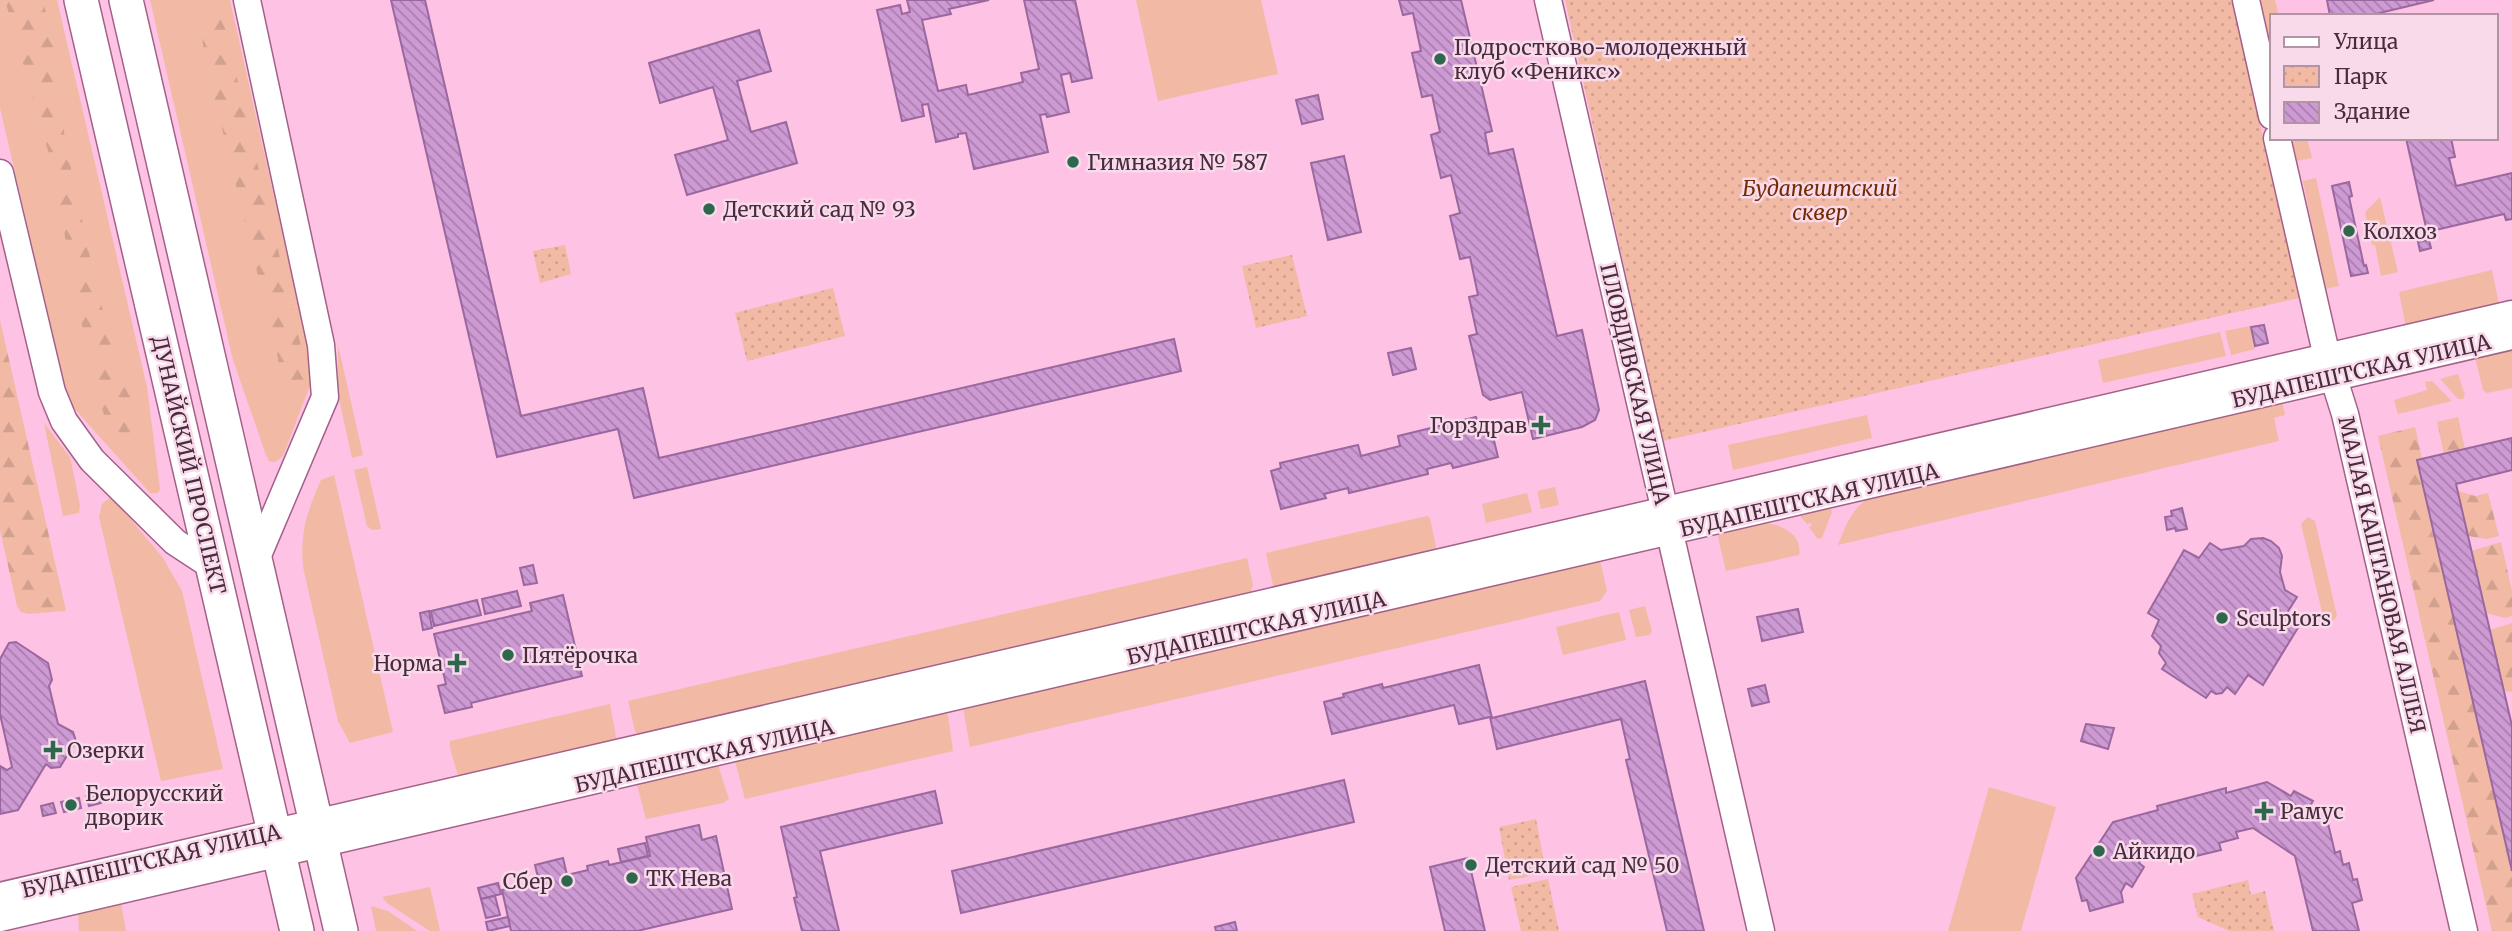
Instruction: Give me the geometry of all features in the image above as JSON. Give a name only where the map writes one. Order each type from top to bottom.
[{"type":"main road","name":"ДУНАЙСКИЙ ПРОСПЕКТ","points":[[81,0],[297,931]]},
{"type":"main road","name":"ДУНАЙСКИЙ ПРОСПЕКТ","points":[[126,0],[341,931]]},
{"type":"street","points":[[247,0],[321,345],[325,397],[255,562]]},
{"type":"street","name":"ПЛОВДИВСКАЯ УЛИЦА","points":[[1548,0],[1761,931]]},
{"type":"street","points":[[2246,0],[2270,107]]},
{"type":"street","name":"МАЛАЯ КАШТАНОВАЯ АЛЛЕЯ","points":[[2277,140],[2464,931]]},
{"type":"street","points":[[0,173],[52,392],[64,421],[92,460],[175,542],[213,568]]},
{"type":"street","name":"БУДАПЕШТСКАЯ УЛИЦА","points":[[2331,368],[2512,314]]},
{"type":"street","name":"БУДАПЕШТСКАЯ УЛИЦА","points":[[0,896],[318,835],[2331,368],[2512,336]]},
{"type":"street","name":"БУДАПЕШТСКАЯ УЛИЦА","points":[[0,918],[277,844]]},
{"type":"green space","points":[[0,0],[57,0],[147,387],[160,489],[158,493],[150,493],[73,407],[65,387],[0,108]]},
{"type":"green space","points":[[5,0],[43,0],[55,51],[55,77],[67,150],[99,299],[116,346],[115,358],[134,378],[138,436],[118,437],[107,424],[96,390],[99,375],[97,351],[85,341],[50,158]]},
{"type":"green space","points":[[150,0],[230,0],[310,358],[311,383],[283,456],[275,462],[269,461],[266,455],[233,360]]},
{"type":"green space","points":[[1136,0],[1261,0],[1278,74],[1158,101]]},
{"type":"green space","name":"Будапештский сквер","points":[[1565,0],[2232,0],[2299,298],[1663,441]]},
{"type":"green space","points":[[2261,0],[2275,0],[2278,14],[2270,14],[2270,42]]},
{"type":"green space","points":[[218,15],[225,28],[308,375],[306,389],[299,403],[286,397],[279,379],[278,358],[204,54],[200,17]]},
{"type":"green space","points":[[2292,140],[2308,140],[2312,158],[2297,161]]},
{"type":"green space","points":[[2316,178],[2339,286],[2325,289],[2303,181]]},
{"type":"green space","points":[[2380,197],[2398,272],[2381,276],[2365,212]]},
{"type":"green space","points":[[565,245],[571,274],[540,283],[533,251]]},
{"type":"green space","points":[[1292,255],[1307,316],[1256,328],[1242,266]]},
{"type":"green space","points":[[2492,270],[2499,304],[2406,328],[2399,292]]},
{"type":"green space","points":[[833,288],[845,336],[747,361],[735,313]]},
{"type":"green space","points":[[0,320],[66,611],[28,614],[21,612],[17,606],[0,530]]},
{"type":"green space","points":[[2250,326],[2255,349],[2231,355],[2225,331]]},
{"type":"green space","points":[[2220,332],[2226,356],[2103,383],[2098,360]]},
{"type":"green space","points":[[338,345],[363,455],[352,458],[338,394]]},
{"type":"green space","points":[[2512,348],[2512,388],[2487,393],[2483,390],[2475,357]]},
{"type":"green space","points":[[2458,374],[2465,395],[2463,399],[2458,399],[2440,379]]},
{"type":"green space","points":[[2432,381],[2452,401],[2398,414],[2394,400],[2427,390],[2425,382]]},
{"type":"green space","points":[[2282,402],[2285,415],[2274,418],[2279,441],[1838,545],[1856,509],[1876,495],[2114,440],[2115,443],[2118,439]]},
{"type":"green space","points":[[1867,415],[1872,438],[1733,470],[1728,445]]},
{"type":"green space","points":[[2458,417],[2465,449],[2444,454],[2437,422]]},
{"type":"green space","points":[[44,423],[70,457],[80,505],[79,513],[63,516]]},
{"type":"green space","points":[[2415,427],[2422,459],[2417,461],[2512,871],[2512,931],[2492,931],[2378,436]]},
{"type":"green space","points":[[367,467],[381,529],[372,530],[367,526],[354,470]]},
{"type":"green space","points":[[334,475],[393,732],[350,743],[338,721],[303,567],[304,532],[308,512],[321,480]]},
{"type":"green space","points":[[1555,487],[1559,505],[1541,509],[1537,491]]},
{"type":"green space","points":[[2458,491],[2475,496],[2488,493],[2499,536],[2487,539],[2468,536]]},
{"type":"green space","points":[[1527,493],[1532,512],[1486,523],[1482,504]]},
{"type":"green space","points":[[111,497],[129,513],[128,516],[163,558],[182,591],[223,769],[161,781],[99,517],[102,504]]},
{"type":"green space","points":[[1830,507],[1832,512],[1822,538],[1818,539],[1809,527],[1812,525],[1807,524],[1799,515]]},
{"type":"green space","points":[[1427,516],[1430,518],[1437,552],[1277,589],[1273,585],[1266,553]]},
{"type":"green space","points":[[2308,517],[2315,521],[2337,616],[2331,623],[2324,620],[2301,524]]},
{"type":"green space","points":[[1759,523],[1773,524],[1787,530],[1797,540],[1799,555],[1726,571],[1717,533]]},
{"type":"green space","points":[[2501,542],[2512,591],[2512,616],[2505,618],[2486,613],[2471,551]]},
{"type":"green space","points":[[1247,558],[1253,585],[1250,596],[641,737],[635,731],[628,701]]},
{"type":"green space","points":[[1600,560],[1607,591],[1600,601],[970,747],[963,708]]},
{"type":"green space","points":[[1645,606],[1652,631],[1649,635],[1636,637],[1629,610]]},
{"type":"green space","points":[[1619,612],[1626,640],[1563,655],[1556,627]]},
{"type":"green space","points":[[2512,623],[2512,692],[2504,691],[2490,630]]},
{"type":"green space","points":[[610,704],[617,742],[459,779],[450,741]]},
{"type":"green space","points":[[945,712],[948,716],[953,751],[745,799],[735,761]]},
{"type":"green space","points":[[718,765],[729,799],[723,803],[646,819],[637,785],[659,777]]},
{"type":"green space","points":[[1989,787],[2056,807],[2021,931],[1948,931]]},
{"type":"green space","points":[[1536,819],[1546,873],[1509,880],[1499,827]]},
{"type":"green space","points":[[1548,879],[1559,931],[1521,931],[1511,887]]},
{"type":"green space","points":[[2248,880],[2251,895],[2265,891],[2274,931],[2229,931],[2198,917],[2192,894]]},
{"type":"green space","points":[[430,887],[440,931],[430,931],[382,897]]},
{"type":"green space","points":[[121,903],[126,931],[79,931],[78,914]]},
{"type":"green space","points":[[371,906],[388,911],[417,931],[376,931]]},
{"type":"building","points":[[391,0],[425,0],[521,416],[643,388],[659,458],[1174,339],[1181,371],[634,498],[618,429],[497,457]]},
{"type":"building","points":[[907,0],[989,0],[949,9],[951,14],[922,20],[938,91],[966,85],[968,95],[1023,82],[1021,73],[1039,69],[1024,0],[1075,0],[1092,78],[1072,82],[1070,73],[1061,75],[1069,112],[1047,117],[1046,114],[1040,115],[1048,152],[974,169],[966,133],[936,142],[928,104],[922,105],[924,116],[902,121],[877,10],[900,5],[902,14],[910,12]]},
{"type":"building","points":[[1399,0],[1461,0],[1492,131],[1485,133],[1489,154],[1513,149],[1557,336],[1582,330],[1599,410],[1595,420],[1582,427],[1533,439],[1522,392],[1490,400],[1483,395],[1469,336],[1477,334],[1469,297],[1478,295],[1470,257],[1460,259],[1450,216],[1460,213],[1451,175],[1441,178],[1431,135],[1440,132],[1432,95],[1422,97],[1412,53],[1421,51],[1413,13],[1403,15]]},
{"type":"building","points":[[2327,0],[2434,0],[2375,14],[2330,14]]},
{"type":"building","points":[[759,30],[771,71],[737,81],[751,132],[786,122],[797,163],[687,195],[675,155],[728,140],[713,87],[660,103],[649,63]]},
{"type":"building","points":[[1318,95],[1323,119],[1302,124],[1296,100]]},
{"type":"building","points":[[2406,140],[2451,140],[2455,157],[2449,158],[2456,186],[2512,173],[2512,219],[2506,220],[2504,214],[2427,232]]},
{"type":"building","points":[[1344,156],[1361,232],[1328,240],[1311,163]]},
{"type":"building","name":"Колхоз","points":[[2349,182],[2352,196],[2349,197],[2364,266],[2366,265],[2368,273],[2351,276],[2332,186]]},
{"type":"building","points":[[2429,240],[2431,248],[2420,251],[2418,242]]},
{"type":"building","points":[[2264,325],[2268,343],[2255,346],[2251,327]]},
{"type":"building","points":[[1411,348],[1416,369],[1393,375],[1388,353]]},
{"type":"building","points":[[1476,417],[1478,423],[1489,420],[1498,457],[1453,468],[1451,463],[1427,469],[1428,474],[1349,493],[1348,488],[1324,494],[1326,498],[1281,509],[1271,471],[1281,468],[1280,463],[1358,445],[1361,456],[1400,446],[1398,436]]},
{"type":"building","points":[[2512,438],[2512,470],[2456,484],[2512,726],[2512,871],[2417,460]]},
{"type":"building","points":[[2182,508],[2187,529],[2167,530],[2165,517],[2172,516],[2171,511]]},
{"type":"building","name":"Sculptors","points":[[2263,538],[2279,548],[2282,556],[2280,572],[2285,590],[2297,597],[2285,616],[2299,626],[2263,685],[2248,675],[2235,694],[2227,687],[2222,693],[2211,691],[2206,698],[2162,669],[2166,663],[2159,653],[2161,646],[2152,636],[2159,620],[2148,613],[2184,550],[2199,558],[2210,543],[2221,550],[2244,546],[2251,539]]},
{"type":"building","points":[[533,565],[537,583],[524,585],[520,568]]},
{"type":"building","points":[[517,591],[521,606],[485,614],[482,599]]},
{"type":"building","name":"Пятёрочка","points":[[563,595],[582,676],[471,703],[472,707],[445,713],[438,686],[446,684],[434,634],[532,611],[530,603]]},
{"type":"building","points":[[477,600],[481,615],[434,626],[431,611]]},
{"type":"building","points":[[1798,609],[1803,632],[1762,641],[1757,617]]},
{"type":"building","points":[[429,611],[432,628],[423,630],[420,613]]},
{"type":"building","points":[[16,642],[48,663],[52,680],[49,686],[58,724],[73,732],[76,741],[60,767],[51,768],[46,764],[18,810],[0,814],[0,766],[7,770],[12,767],[0,714],[0,659],[9,643]]},
{"type":"building","points":[[1479,665],[1492,718],[1645,681],[1704,931],[1667,931],[1626,760],[1630,759],[1621,719],[1497,749],[1490,717],[1459,724],[1454,705],[1332,734],[1324,702],[1382,684],[1383,688]]},
{"type":"building","points":[[1765,685],[1769,702],[1752,706],[1748,689]]},
{"type":"building","points":[[2086,724],[2114,728],[2108,749],[2081,741]]},
{"type":"building","points":[[1344,780],[1354,822],[961,913],[952,871]]},
{"type":"building","points":[[2267,782],[2291,796],[2294,791],[2313,801],[2310,806],[2326,815],[2335,853],[2340,851],[2343,865],[2349,863],[2353,880],[2357,879],[2362,900],[2352,903],[2359,931],[2313,931],[2295,856],[2253,828],[2236,832],[2238,838],[2219,843],[2221,850],[2196,856],[2194,849],[2174,854],[2173,848],[2143,855],[2139,863],[2144,867],[2132,887],[2126,883],[2121,892],[2123,902],[2090,911],[2087,900],[2082,901],[2076,878],[2113,822],[2158,810],[2157,806],[2226,788],[2226,793]]},
{"type":"building","points":[[935,791],[942,823],[820,851],[839,931],[802,931],[781,827]]},
{"type":"building","points":[[99,793],[101,803],[89,806],[86,796]]},
{"type":"building","name":"Белорусский дворик","points":[[79,798],[81,808],[64,812],[61,802]]},
{"type":"building","points":[[53,803],[56,813],[43,816],[41,806]]},
{"type":"building","name":"ТК Нева","points":[[699,825],[702,840],[716,836],[732,909],[637,931],[511,931],[502,890],[539,882],[535,865],[563,858],[567,875],[608,861],[609,865],[650,856],[646,837]]},
{"type":"building","points":[[645,843],[648,856],[621,862],[618,849]]},
{"type":"building","points":[[1468,858],[1485,931],[1445,931],[1430,867]]},
{"type":"building","points":[[498,883],[501,894],[481,899],[478,888]]},
{"type":"building","points":[[495,896],[500,915],[486,918],[481,899]]},
{"type":"building","points":[[508,917],[510,926],[488,931],[486,922]]},
{"type":"building","points":[[1235,922],[1237,931],[1216,931],[1215,927]]},
{"type":"place","name":"Подростково-молодежный клуб «Феникс»","points":[[1440,59]]},
{"type":"place","name":"Гимназия № 587","points":[[1073,162]]},
{"type":"place","name":"Детский сад № 93","points":[[709,209]]},
{"type":"place","name":"Колхоз","points":[[2349,231]]},
{"type":"place","name":"Горздрав","points":[[1541,425]]},
{"type":"place","name":"Sculptors","points":[[2222,618]]},
{"type":"place","name":"Пятёрочка","points":[[508,655]]},
{"type":"place","name":"Норма","points":[[457,663]]},
{"type":"place","name":"Озерки","points":[[53,750]]},
{"type":"place","name":"Белорусский дворик","points":[[71,805]]},
{"type":"place","name":"Рамус","points":[[2264,811]]},
{"type":"place","name":"Айкидо","points":[[2099,851]]},
{"type":"place","name":"Детский сад № 50","points":[[1471,865]]},
{"type":"place","name":"ТК Нева","points":[[632,878]]},
{"type":"place","name":"Сбер","points":[[567,881]]}]
